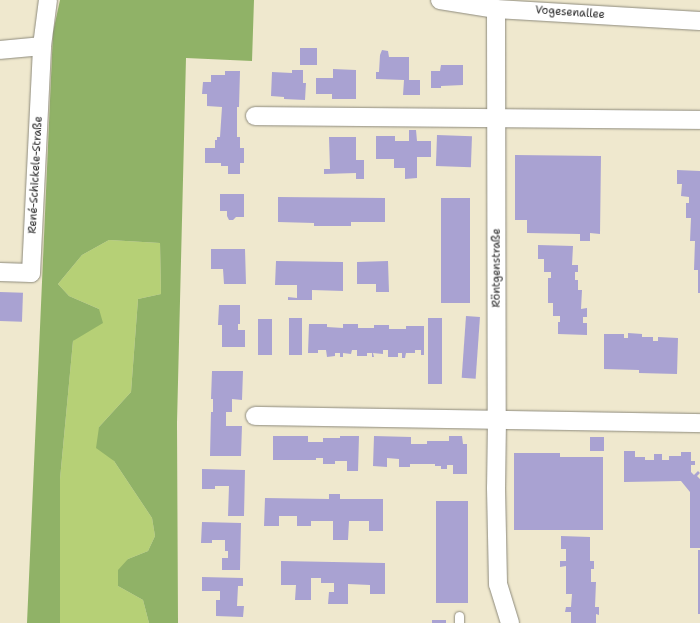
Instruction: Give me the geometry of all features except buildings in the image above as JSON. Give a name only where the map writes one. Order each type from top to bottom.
[{"type":"street","name":"René-Schickele-Straße","points":[[0,272],[31,273],[42,46],[48,0]]},
{"type":"street","name":"Vogesenallee","points":[[440,0],[483,5],[700,21]]},
{"type":"street","name":"Röntgenstraße","points":[[483,5],[497,117],[496,488],[498,584],[510,623]]},
{"type":"street","points":[[0,50],[42,46]]},
{"type":"street","points":[[256,116],[700,120]]},
{"type":"street","points":[[255,416],[700,423]]},
{"type":"green space","points":[[60,0],[254,0],[252,61],[186,58],[177,423],[178,623],[149,623],[143,600],[118,586],[118,570],[128,559],[148,551],[155,536],[152,518],[114,461],[96,448],[99,427],[131,392],[138,299],[161,294],[160,243],[109,240],[82,255],[58,284],[69,296],[99,309],[103,323],[73,341],[60,479],[60,623],[27,623],[53,32]]},
{"type":"green space","points":[[109,240],[160,243],[161,294],[138,299],[131,392],[99,427],[114,461],[152,518],[155,536],[148,551],[128,559],[118,586],[143,600],[149,623],[60,623],[60,479],[73,341],[99,309],[69,296],[58,284],[82,255]]}]
